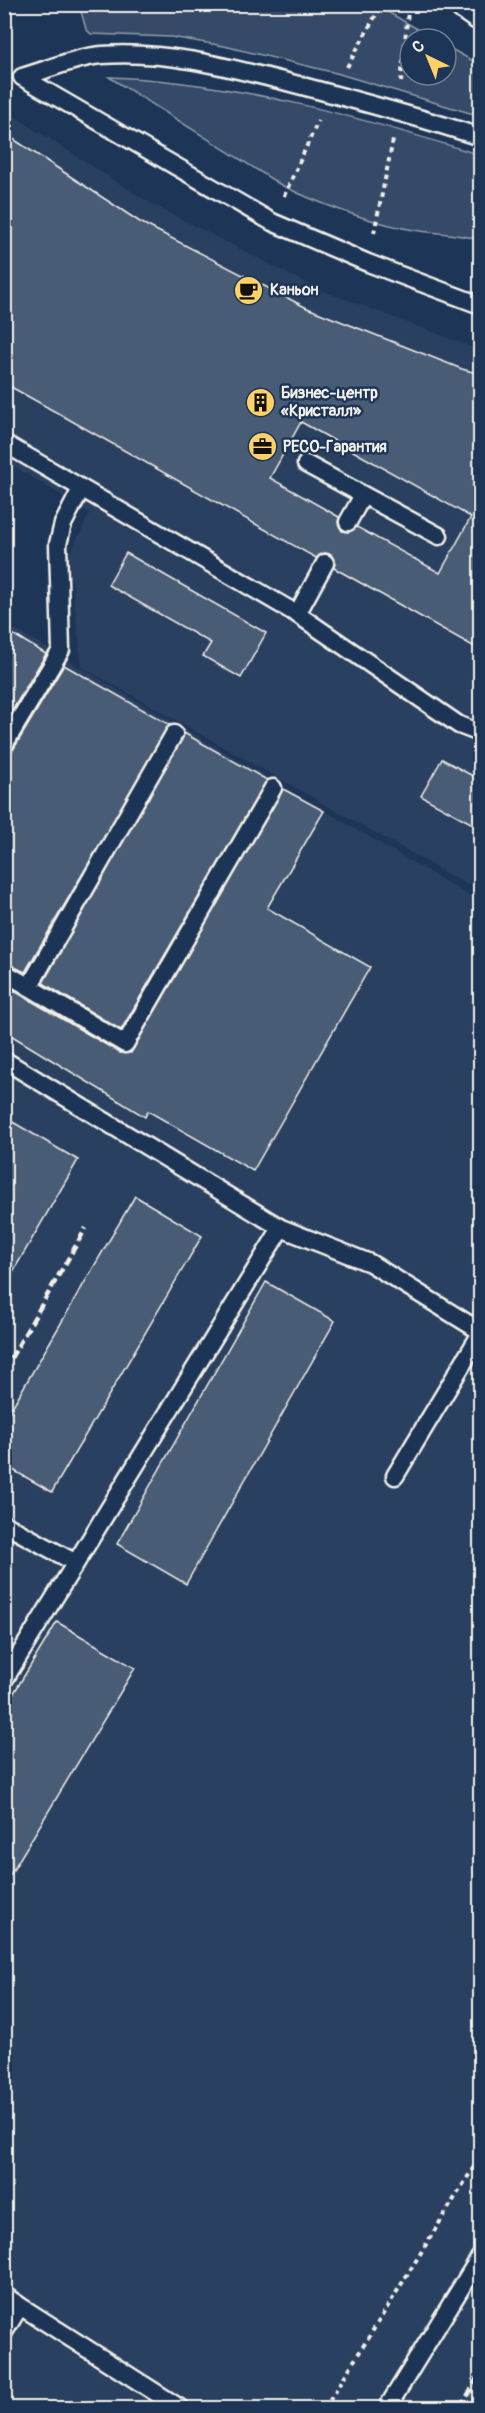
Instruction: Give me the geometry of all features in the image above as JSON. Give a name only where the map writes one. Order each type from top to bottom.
[{"type":"main road","points":[[467,4],[480,13]]},
{"type":"lane","points":[[480,137],[365,102],[237,69],[168,57],[101,55],[22,77],[272,222],[368,263],[480,305]]},
{"type":"lane","points":[[4,443],[297,614],[459,725],[480,733]]},
{"type":"lane","points":[[306,464],[439,536]]},
{"type":"lane","points":[[4,745],[61,650],[58,544],[63,524],[81,489]]},
{"type":"lane","points":[[348,522],[363,495]]},
{"type":"lane","points":[[297,614],[325,563]]},
{"type":"lane","points":[[29,987],[174,734]]},
{"type":"lane","points":[[4,972],[125,1044],[273,788]]},
{"type":"lane","points":[[4,1060],[281,1228],[370,1263],[480,1333],[395,1476]]},
{"type":"lane","points":[[4,1680],[281,1228]]},
{"type":"lane","points":[[4,1524],[76,1563]]},
{"type":"lane","points":[[387,2409],[480,2257]]},
{"type":"lane","points":[[4,2295],[180,2409]]},
{"type":"lane","points":[[4,2332],[20,2306]]},
{"type":"path","points":[[325,2409],[480,2157]]},
{"type":"shaded area","points":[[358,4],[388,12],[414,27],[398,27],[398,87],[458,87],[458,53],[480,65],[480,116],[336,73],[224,46],[171,37],[91,34],[86,29],[80,8],[161,5]]},
{"type":"shaded area","points":[[109,77],[156,80],[250,94],[344,115],[480,155],[480,240],[388,225],[310,198],[281,185]]},
{"type":"shaded area","points":[[4,110],[150,203],[316,288],[480,350],[480,866],[469,886],[82,667],[69,556],[90,513],[5,461]]},
{"type":"shaded area","points":[[6,624],[480,902],[480,2408],[5,2408]]},
{"type":"building","name":"Бизнес-центр «Кристалл»","points":[[4,133],[140,222],[307,308],[480,374],[480,650],[334,568],[335,562],[331,554],[324,553],[316,558],[4,383]],"holes":[[[301,422],[471,517],[440,573],[357,527],[349,532],[342,531],[338,523],[339,517],[270,478]]]},
{"type":"building","points":[[126,553],[266,633],[241,678],[203,656],[211,643],[108,585]]},
{"type":"building","points":[[4,629],[46,654],[4,724]]},
{"type":"building","points":[[64,665],[170,725],[25,972],[4,962],[4,755],[13,750]]},
{"type":"building","points":[[184,733],[267,780],[121,1030],[43,983]]},
{"type":"building","points":[[442,759],[480,780],[480,828],[421,796]]},
{"type":"building","points":[[283,789],[324,811],[267,908],[370,967],[253,1171],[148,1111],[145,1117],[4,1031],[4,985],[120,1053],[131,1053]]},
{"type":"building","points":[[4,1117],[78,1160],[4,1287]]},
{"type":"building","points":[[135,1196],[202,1236],[52,1492],[4,1465],[4,1421]]},
{"type":"building","points":[[266,1282],[335,1321],[186,1584],[117,1544]]},
{"type":"building","points":[[57,1622],[135,1668],[4,1885],[4,1709]]},
{"type":"railway","points":[[4,1370],[86,1228]]},
{"type":"railway","points":[[460,2408],[480,2375]]},
{"type":"place","name":"Каньон","points":[[249,290]]},
{"type":"place","name":"Бизнес-центр «Кристалл»","points":[[260,402]]},
{"type":"place","name":"РЕСО-Гарантия","points":[[262,447]]}]
